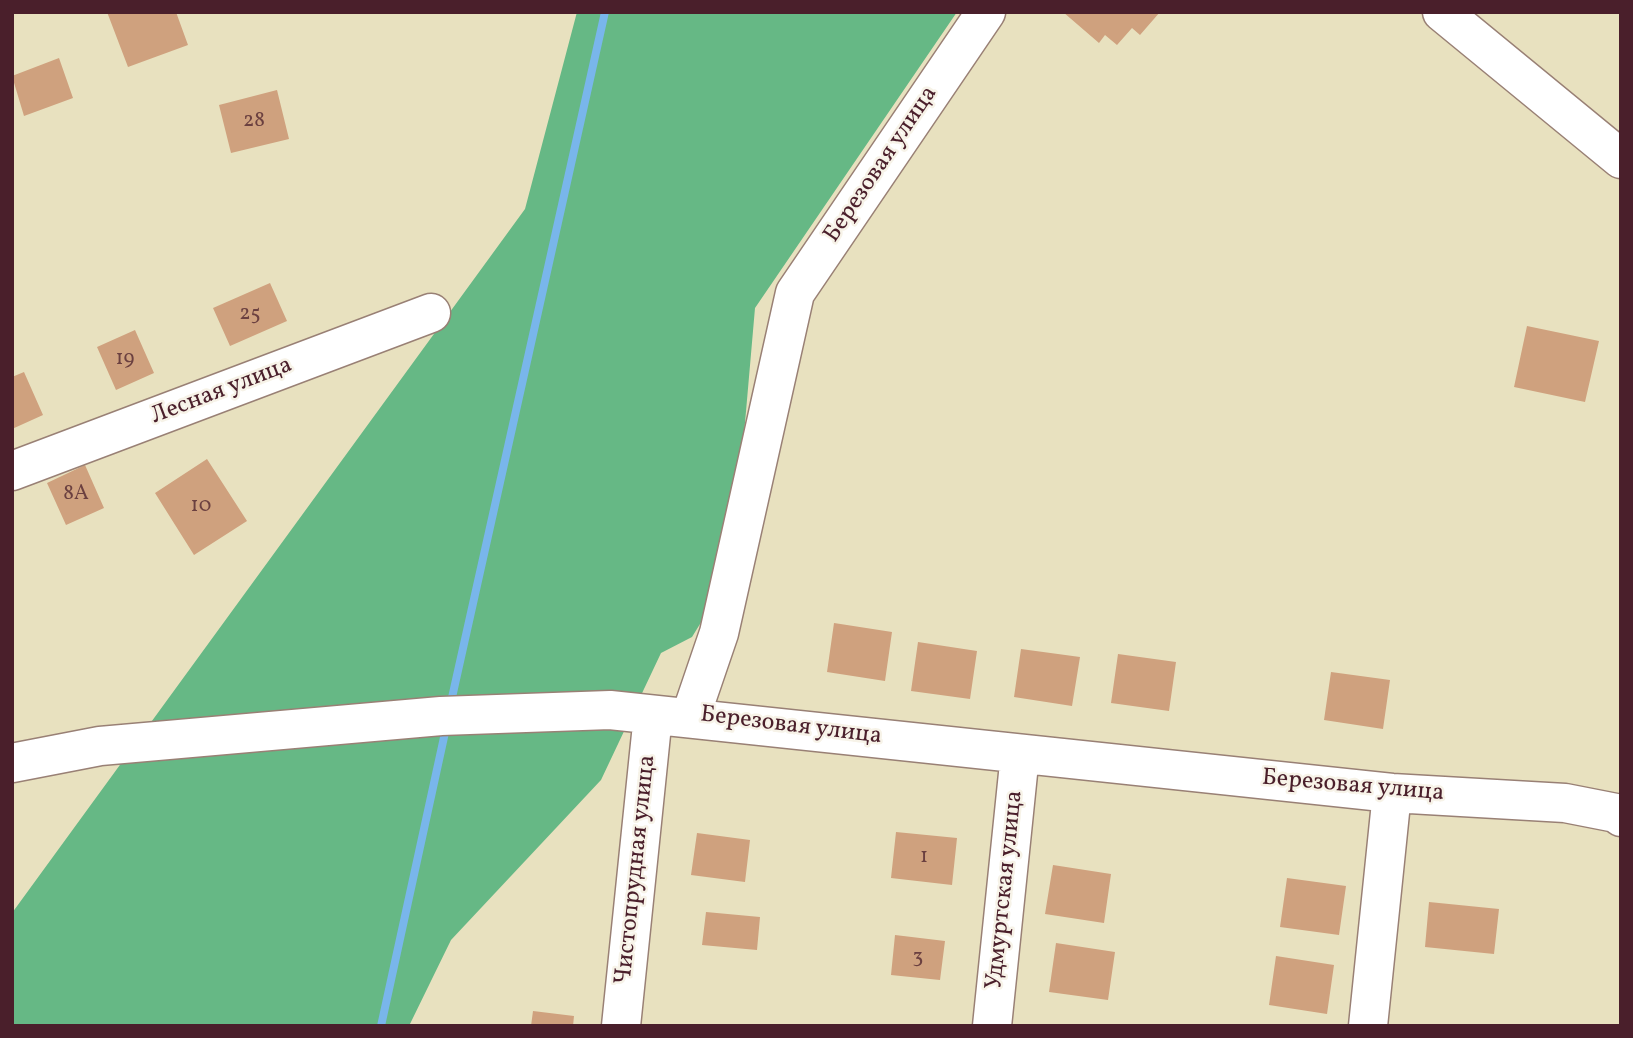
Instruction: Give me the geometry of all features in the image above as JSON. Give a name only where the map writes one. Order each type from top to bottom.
[{"type":"street","points":[[1442,12],[1621,159]]},
{"type":"street","name":"Березовая улица","points":[[985,14],[795,293],[719,633],[671,716],[1392,793],[1565,803],[1619,815]]},
{"type":"street","name":"Лесная улица","points":[[12,471],[431,313]]},
{"type":"street","points":[[12,763],[100,746],[441,716],[610,709],[671,716]]},
{"type":"street","name":"Чистопрудная улица","points":[[621,1026],[671,716]]},
{"type":"street","name":"Удмуртская улица","points":[[992,1026],[1020,754]]},
{"type":"street","points":[[1368,1026],[1392,793]]},
{"type":"green space","points":[[577,12],[957,12],[755,308],[732,572],[692,637],[661,653],[601,780],[451,940],[409,1026],[12,1026],[12,913],[525,209]]},
{"type":"building","points":[[107,12],[176,12],[188,45],[128,67]]},
{"type":"building","points":[[1063,12],[1160,12],[1140,35],[1132,28],[1117,45],[1105,35],[1099,43]]},
{"type":"building","points":[[59,58],[73,98],[24,116],[12,76]]},
{"type":"building","points":[[277,90],[289,139],[231,153],[219,105]]},
{"type":"building","points":[[270,283],[287,321],[230,346],[213,308]]},
{"type":"building","points":[[1527,326],[1599,341],[1585,402],[1514,387]]},
{"type":"building","points":[[135,330],[154,373],[116,390],[97,347]]},
{"type":"building","points":[[24,372],[43,415],[12,429],[12,377]]},
{"type":"building","points":[[207,459],[247,521],[194,555],[155,493]]},
{"type":"building","points":[[85,465],[104,508],[66,525],[47,483]]},
{"type":"building","points":[[834,623],[892,632],[885,681],[827,672]]},
{"type":"building","points":[[918,642],[977,651],[970,699],[911,691]]},
{"type":"building","points":[[1021,649],[1080,657],[1072,706],[1014,697]]},
{"type":"building","points":[[1118,654],[1176,662],[1169,711],[1111,703]]},
{"type":"building","points":[[1331,672],[1390,680],[1383,729],[1324,720]]},
{"type":"building","points":[[896,832],[957,838],[952,885],[891,878]]},
{"type":"building","points":[[697,833],[750,840],[745,882],[691,875]]},
{"type":"building","points":[[1053,865],[1111,874],[1104,923],[1045,914]]},
{"type":"building","points":[[1287,878],[1346,886],[1339,935],[1280,927]]},
{"type":"building","points":[[1429,902],[1499,909],[1494,954],[1425,947]]},
{"type":"building","points":[[706,912],[760,917],[757,950],[702,945]]},
{"type":"building","points":[[895,935],[945,941],[940,980],[891,975]]},
{"type":"building","points":[[1056,943],[1115,952],[1108,1000],[1049,992]]},
{"type":"building","points":[[1276,956],[1334,965],[1327,1014],[1269,1005]]},
{"type":"building","points":[[533,1011],[574,1016],[573,1026],[531,1026]]},
{"type":"waterway","points":[[451,702],[605,12]]},
{"type":"waterway","points":[[381,1026],[446,728]]}]
